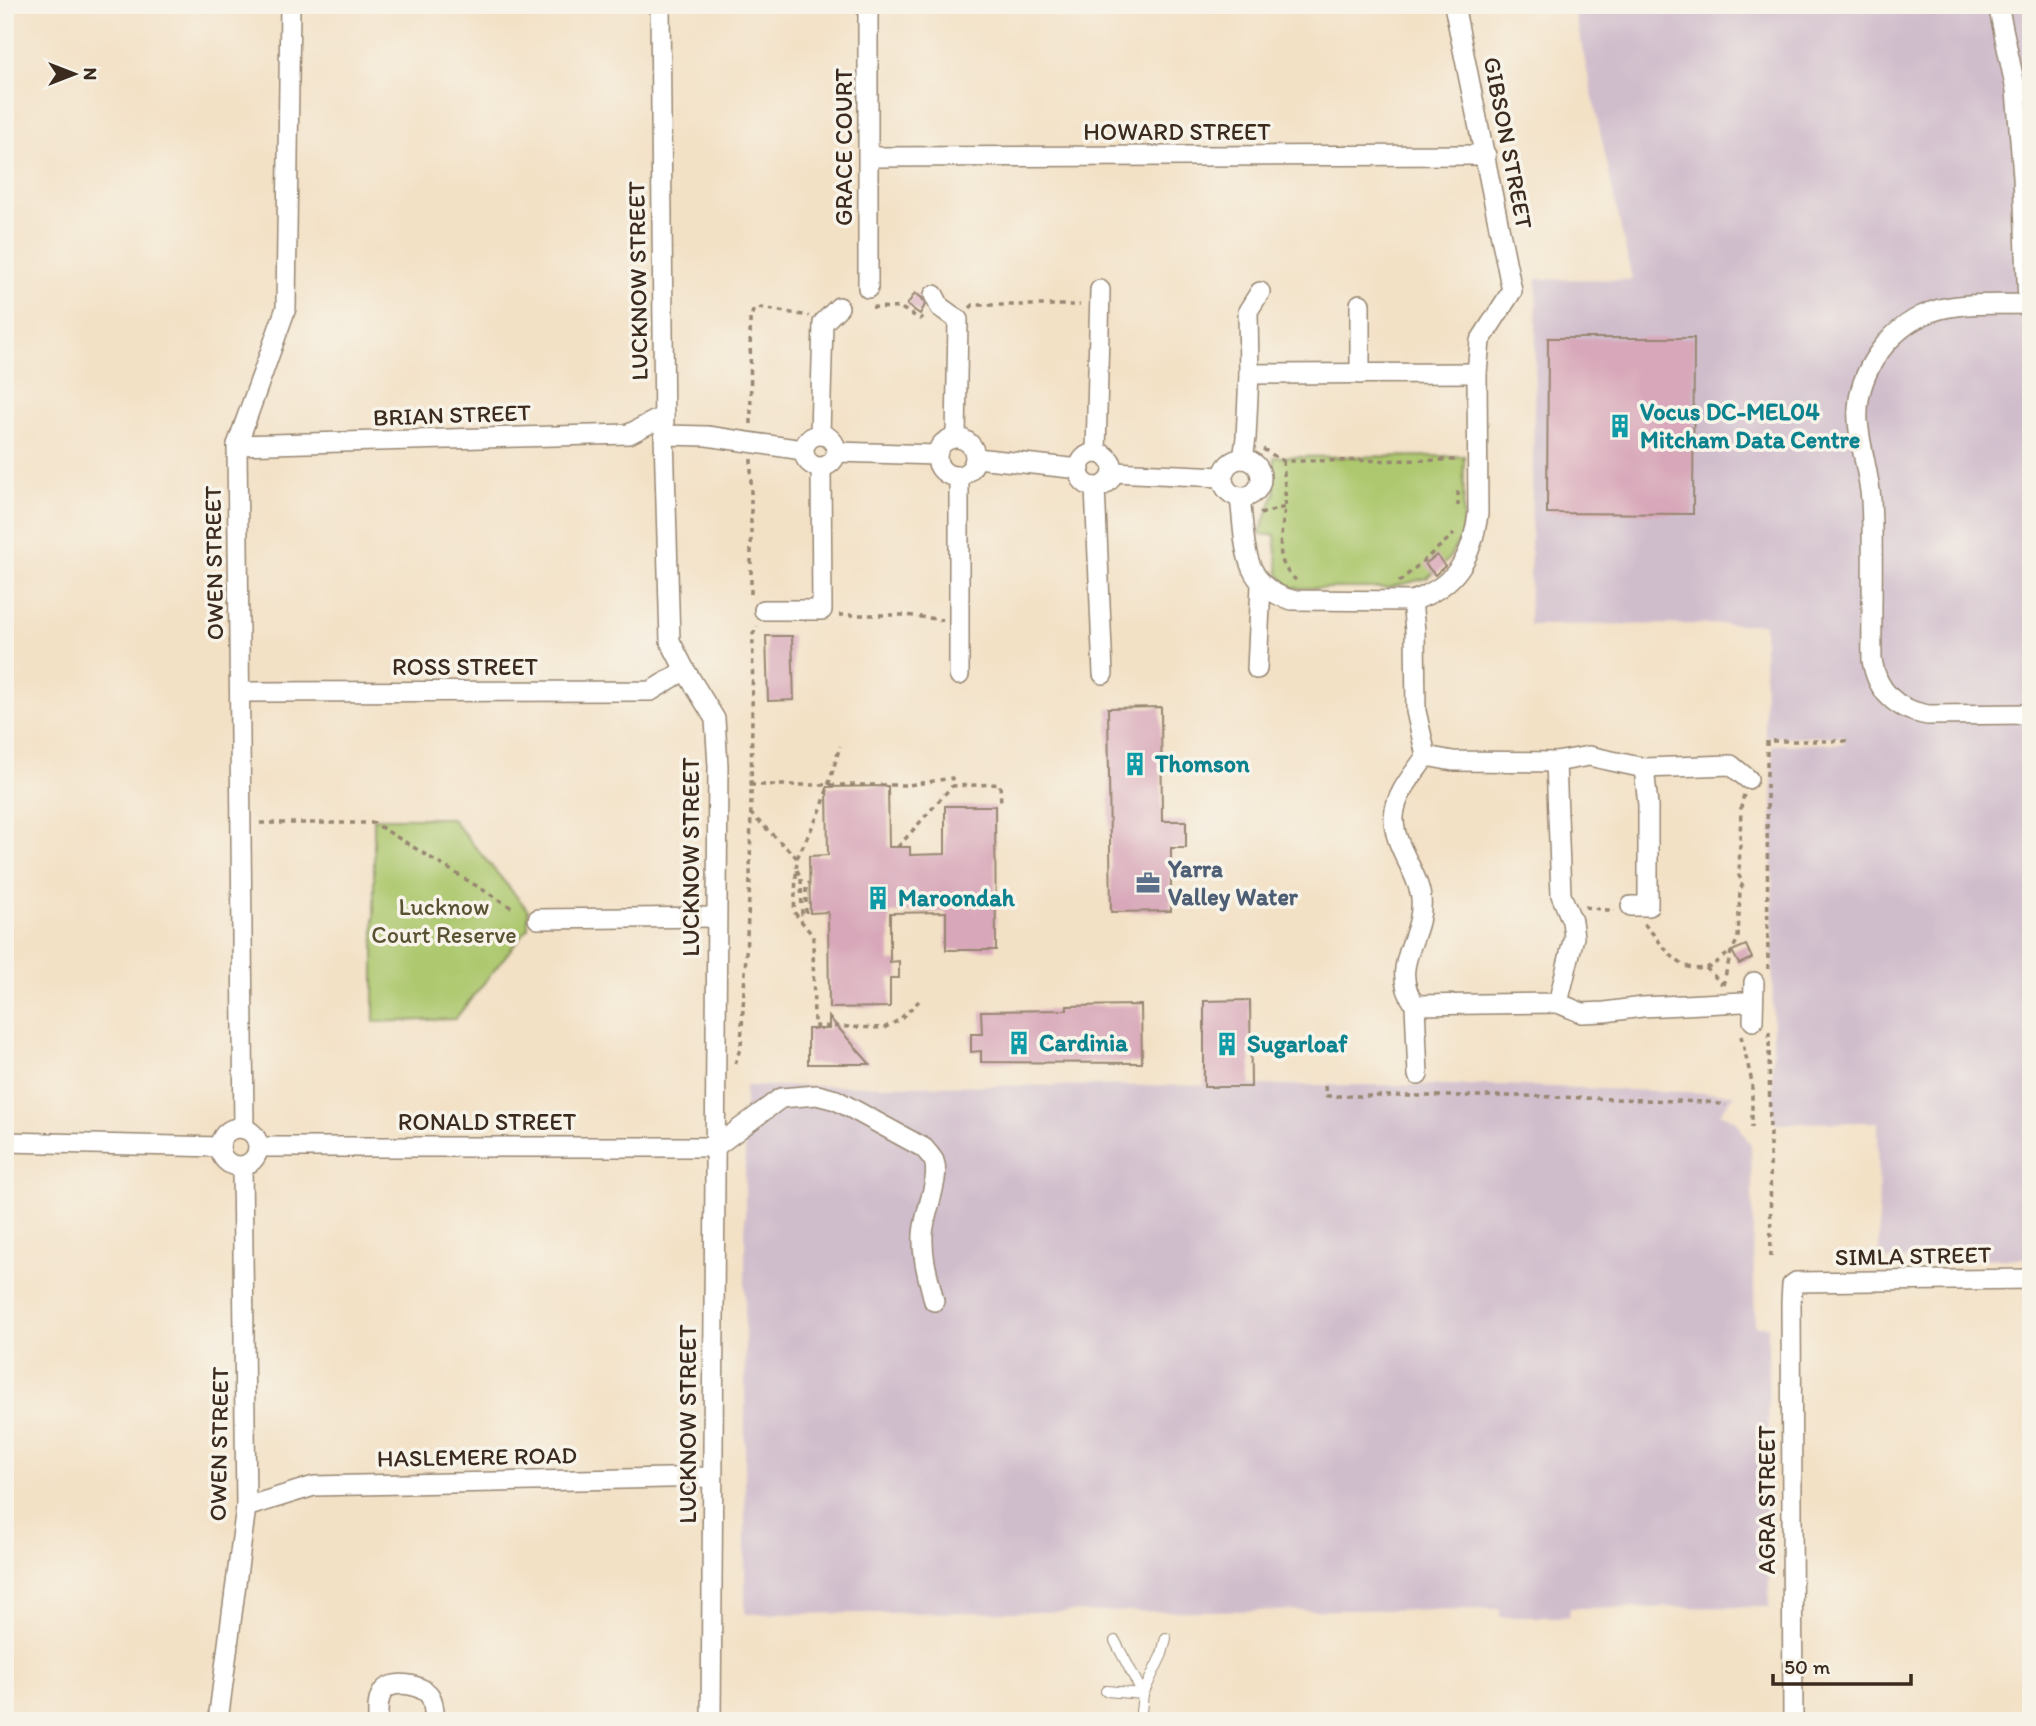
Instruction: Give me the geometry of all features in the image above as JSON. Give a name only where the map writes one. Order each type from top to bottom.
[{"type":"street","name":"OWEN STREET","points":[[244,1129],[237,445],[286,308],[290,5]]},
{"type":"street","name":"LUCKNOW STREET","points":[[660,5],[664,426],[670,641],[715,719],[718,776],[711,1721]]},
{"type":"street","name":"GRACE COURT","points":[[868,5],[868,288]]},
{"type":"street","name":"GIBSON STREET","points":[[1454,5],[1512,291],[1480,341],[1477,373]]},
{"type":"street","points":[[1998,5],[2015,90],[2023,177],[2029,304],[1955,306],[1939,309],[1908,324],[1879,351],[1866,374],[1859,400],[1858,421],[1871,499],[1874,674],[1886,694],[1911,712],[1928,715],[2031,715]]},
{"type":"street","name":"HOWARD STREET","points":[[869,158],[1486,155]]},
{"type":"street","points":[[1243,459],[1249,374],[1248,311],[1260,292]]},
{"type":"street","points":[[1096,453],[1100,297]]},
{"type":"street","points":[[937,301],[958,320],[956,438]]},
{"type":"street","points":[[1360,304],[1360,374]]},
{"type":"street","points":[[820,434],[824,323],[839,307]]},
{"type":"street","points":[[1240,498],[1250,567],[1261,585],[1275,595],[1292,600],[1412,601],[1429,595],[1450,580],[1468,557],[1475,537],[1478,514],[1477,373],[1249,374]]},
{"type":"street","name":"BRIAN STREET","points":[[237,445],[629,434],[664,426]]},
{"type":"street","points":[[664,426],[707,436],[803,450]]},
{"type":"street","points":[[820,434],[832,440],[836,452],[831,463],[821,468],[810,465],[803,450],[811,437],[820,434]]},
{"type":"street","points":[[956,438],[968,441],[976,458],[971,470],[959,477],[945,474],[940,468],[937,455],[943,443],[956,438]]},
{"type":"street","points":[[836,452],[937,455]]},
{"type":"street","points":[[1096,453],[1109,458],[1113,472],[1107,483],[1095,487],[1084,481],[1080,469],[1084,458],[1096,453]]},
{"type":"street","points":[[976,458],[1080,469]]},
{"type":"street","points":[[1243,459],[1256,466],[1261,479],[1254,493],[1240,498],[1227,491],[1222,477],[1229,464],[1243,459]]},
{"type":"street","points":[[764,610],[822,610],[821,468]]},
{"type":"street","points":[[1113,472],[1222,477]]},
{"type":"street","points":[[959,477],[959,675]]},
{"type":"street","points":[[1095,487],[1102,674]]},
{"type":"street","points":[[1257,669],[1261,585]]},
{"type":"street","points":[[1412,601],[1416,711],[1426,756],[1401,794],[1394,815],[1395,831],[1421,896],[1420,921],[1406,960],[1403,978],[1408,995],[1415,1005],[1418,1075]]},
{"type":"street","name":"ROSS STREET","points":[[240,692],[651,691],[685,670]]},
{"type":"street","points":[[1426,756],[1453,761],[1556,762],[1588,756],[1644,768],[1731,765],[1748,779]]},
{"type":"street","points":[[1556,762],[1561,895],[1574,937],[1558,1003]]},
{"type":"street","points":[[1630,912],[1648,906],[1648,805],[1644,768]]},
{"type":"street","points":[[538,919],[715,916]]},
{"type":"street","points":[[1415,1005],[1558,1003],[1582,1013],[1735,1000]]},
{"type":"street","points":[[715,1147],[781,1098],[817,1095],[836,1100],[924,1148],[934,1161],[936,1175],[923,1231],[923,1260],[934,1301]]},
{"type":"street","points":[[244,1129],[255,1136],[259,1147],[254,1160],[242,1167],[235,1167],[224,1160],[220,1147],[221,1140],[230,1130],[244,1129]]},
{"type":"street","points":[[5,1142],[220,1147]]},
{"type":"street","name":"RONALD STREET","points":[[259,1147],[715,1147]]},
{"type":"street","name":"OWEN STREET","points":[[218,1721],[246,1507],[242,1167]]},
{"type":"street","name":"SIMLA STREET","points":[[1796,1282],[2031,1279]]},
{"type":"street","name":"AGRA STREET","points":[[1793,1721],[1791,1292],[1792,1285],[1796,1282]]},
{"type":"street","name":"HASLEMERE ROAD","points":[[246,1507],[314,1486],[712,1477]]},
{"type":"street","points":[[379,1721],[382,1692],[401,1684],[426,1692],[431,1698],[435,1721]]},
{"type":"lane","points":[[1140,1721],[1143,1694],[1162,1654],[1166,1638]]},
{"type":"lane","points":[[1115,1642],[1143,1694]]},
{"type":"lane","points":[[1106,1691],[1143,1694]]},
{"type":"path","points":[[958,320],[973,305],[1100,297]]},
{"type":"path","points":[[839,307],[901,308],[920,319],[937,301]]},
{"type":"path","points":[[1246,438],[1283,461],[1462,460],[1460,471]]},
{"type":"path","points":[[1283,461],[1285,507],[1280,531],[1282,563],[1292,578],[1303,584]]},
{"type":"path","points":[[1458,507],[1456,494],[1459,482]]},
{"type":"path","points":[[1243,519],[1285,507]]},
{"type":"path","points":[[1398,582],[1451,539],[1456,531]]},
{"type":"path","points":[[735,1065],[741,1046],[750,880],[753,634],[764,610]]},
{"type":"path","points":[[822,610],[833,615],[906,615],[959,622]]},
{"type":"path","points":[[1769,974],[1767,741],[1848,740]]},
{"type":"path","points":[[840,746],[837,764],[827,784],[822,807],[797,858],[796,868],[794,912],[813,936],[814,1026],[884,1028],[899,1020],[919,1001]]},
{"type":"path","points":[[750,785],[909,785],[952,778],[952,786],[898,847]]},
{"type":"path","points":[[1568,912],[1581,907],[1630,912],[1671,955],[1682,964],[1695,968],[1706,968],[1731,952],[1739,931],[1740,890],[1743,883],[1739,876],[1741,807],[1748,779]]},
{"type":"path","points":[[952,786],[1000,784],[1001,805]]},
{"type":"path","points":[[750,813],[797,858]]},
{"type":"path","points":[[241,823],[374,823],[514,909]]},
{"type":"path","points":[[796,868],[802,878],[802,914],[806,914],[806,886],[809,881],[802,878]]},
{"type":"path","points":[[1731,952],[1735,1000],[1752,1082],[1752,1127]]},
{"type":"path","points":[[1706,968],[1735,1000]]},
{"type":"path","points":[[1769,1029],[1771,1262]]},
{"type":"path","points":[[1325,1086],[1326,1096],[1525,1096],[1707,1102],[1726,1105]]},
{"type":"shaded area","points":[[1573,5],[2031,5],[2031,1258],[1879,1260],[1878,1122],[1773,1123],[1772,745],[1844,743],[1844,736],[1765,737],[1764,624],[1529,625],[1537,279],[1632,280]]},
{"type":"shaded area","points":[[1501,1085],[1735,1094],[1720,1113],[1736,1121],[1751,1146],[1755,1326],[1768,1326],[1769,1607],[1570,1608],[1569,1617],[1500,1617],[1500,1609],[745,1614],[745,1086]]},
{"type":"green space","points":[[1464,456],[1463,534],[1447,561],[1427,578],[1388,588],[1289,588],[1279,574],[1275,535],[1259,535],[1275,493],[1274,457]]},
{"type":"green space","name":"Lucknow Court Reserve","points":[[374,818],[451,818],[528,910],[528,928],[455,1019],[374,1022]]},
{"type":"building","points":[[915,293],[922,298],[925,305],[920,314],[907,305]]},
{"type":"building","name":"Vocus DC-MEL04 Mitcham Data Centre","points":[[1548,338],[1694,338],[1693,514],[1547,513]]},
{"type":"building","points":[[1437,555],[1445,566],[1435,575],[1425,564]]},
{"type":"building","points":[[766,636],[792,636],[794,700],[768,701]]},
{"type":"building","name":"Thomson","points":[[1161,707],[1162,821],[1186,821],[1186,848],[1171,848],[1171,911],[1111,912],[1108,708]]},
{"type":"building","name":"Maroondah","points":[[888,786],[889,847],[910,847],[910,855],[945,854],[945,806],[995,806],[996,950],[946,950],[946,912],[890,913],[890,962],[899,961],[899,978],[890,978],[890,1007],[829,1008],[828,912],[810,913],[809,856],[828,855],[827,787]]},
{"type":"building","points":[[1746,945],[1752,958],[1739,964],[1732,951]]},
{"type":"building","name":"Sugarloaf","points":[[1250,1000],[1251,1087],[1204,1087],[1204,1001]]},
{"type":"building","points":[[1141,1005],[1142,1063],[981,1062],[981,1051],[971,1052],[971,1034],[982,1034],[981,1011],[1067,1010],[1067,1006]]},
{"type":"building","points":[[829,1017],[870,1064],[808,1064],[808,1029],[829,1029]]},
{"type":"place","name":"Vocus DC-MEL04 Mitcham Data Centre","points":[[1620,426]]},
{"type":"place","name":"Thomson","points":[[1135,764]]},
{"type":"place","name":"Yarra Valley Water","points":[[1148,883]]},
{"type":"place","name":"Maroondah","points":[[878,898]]},
{"type":"place","name":"Cardinia","points":[[1019,1043]]},
{"type":"place","name":"Sugarloaf","points":[[1227,1044]]}]
